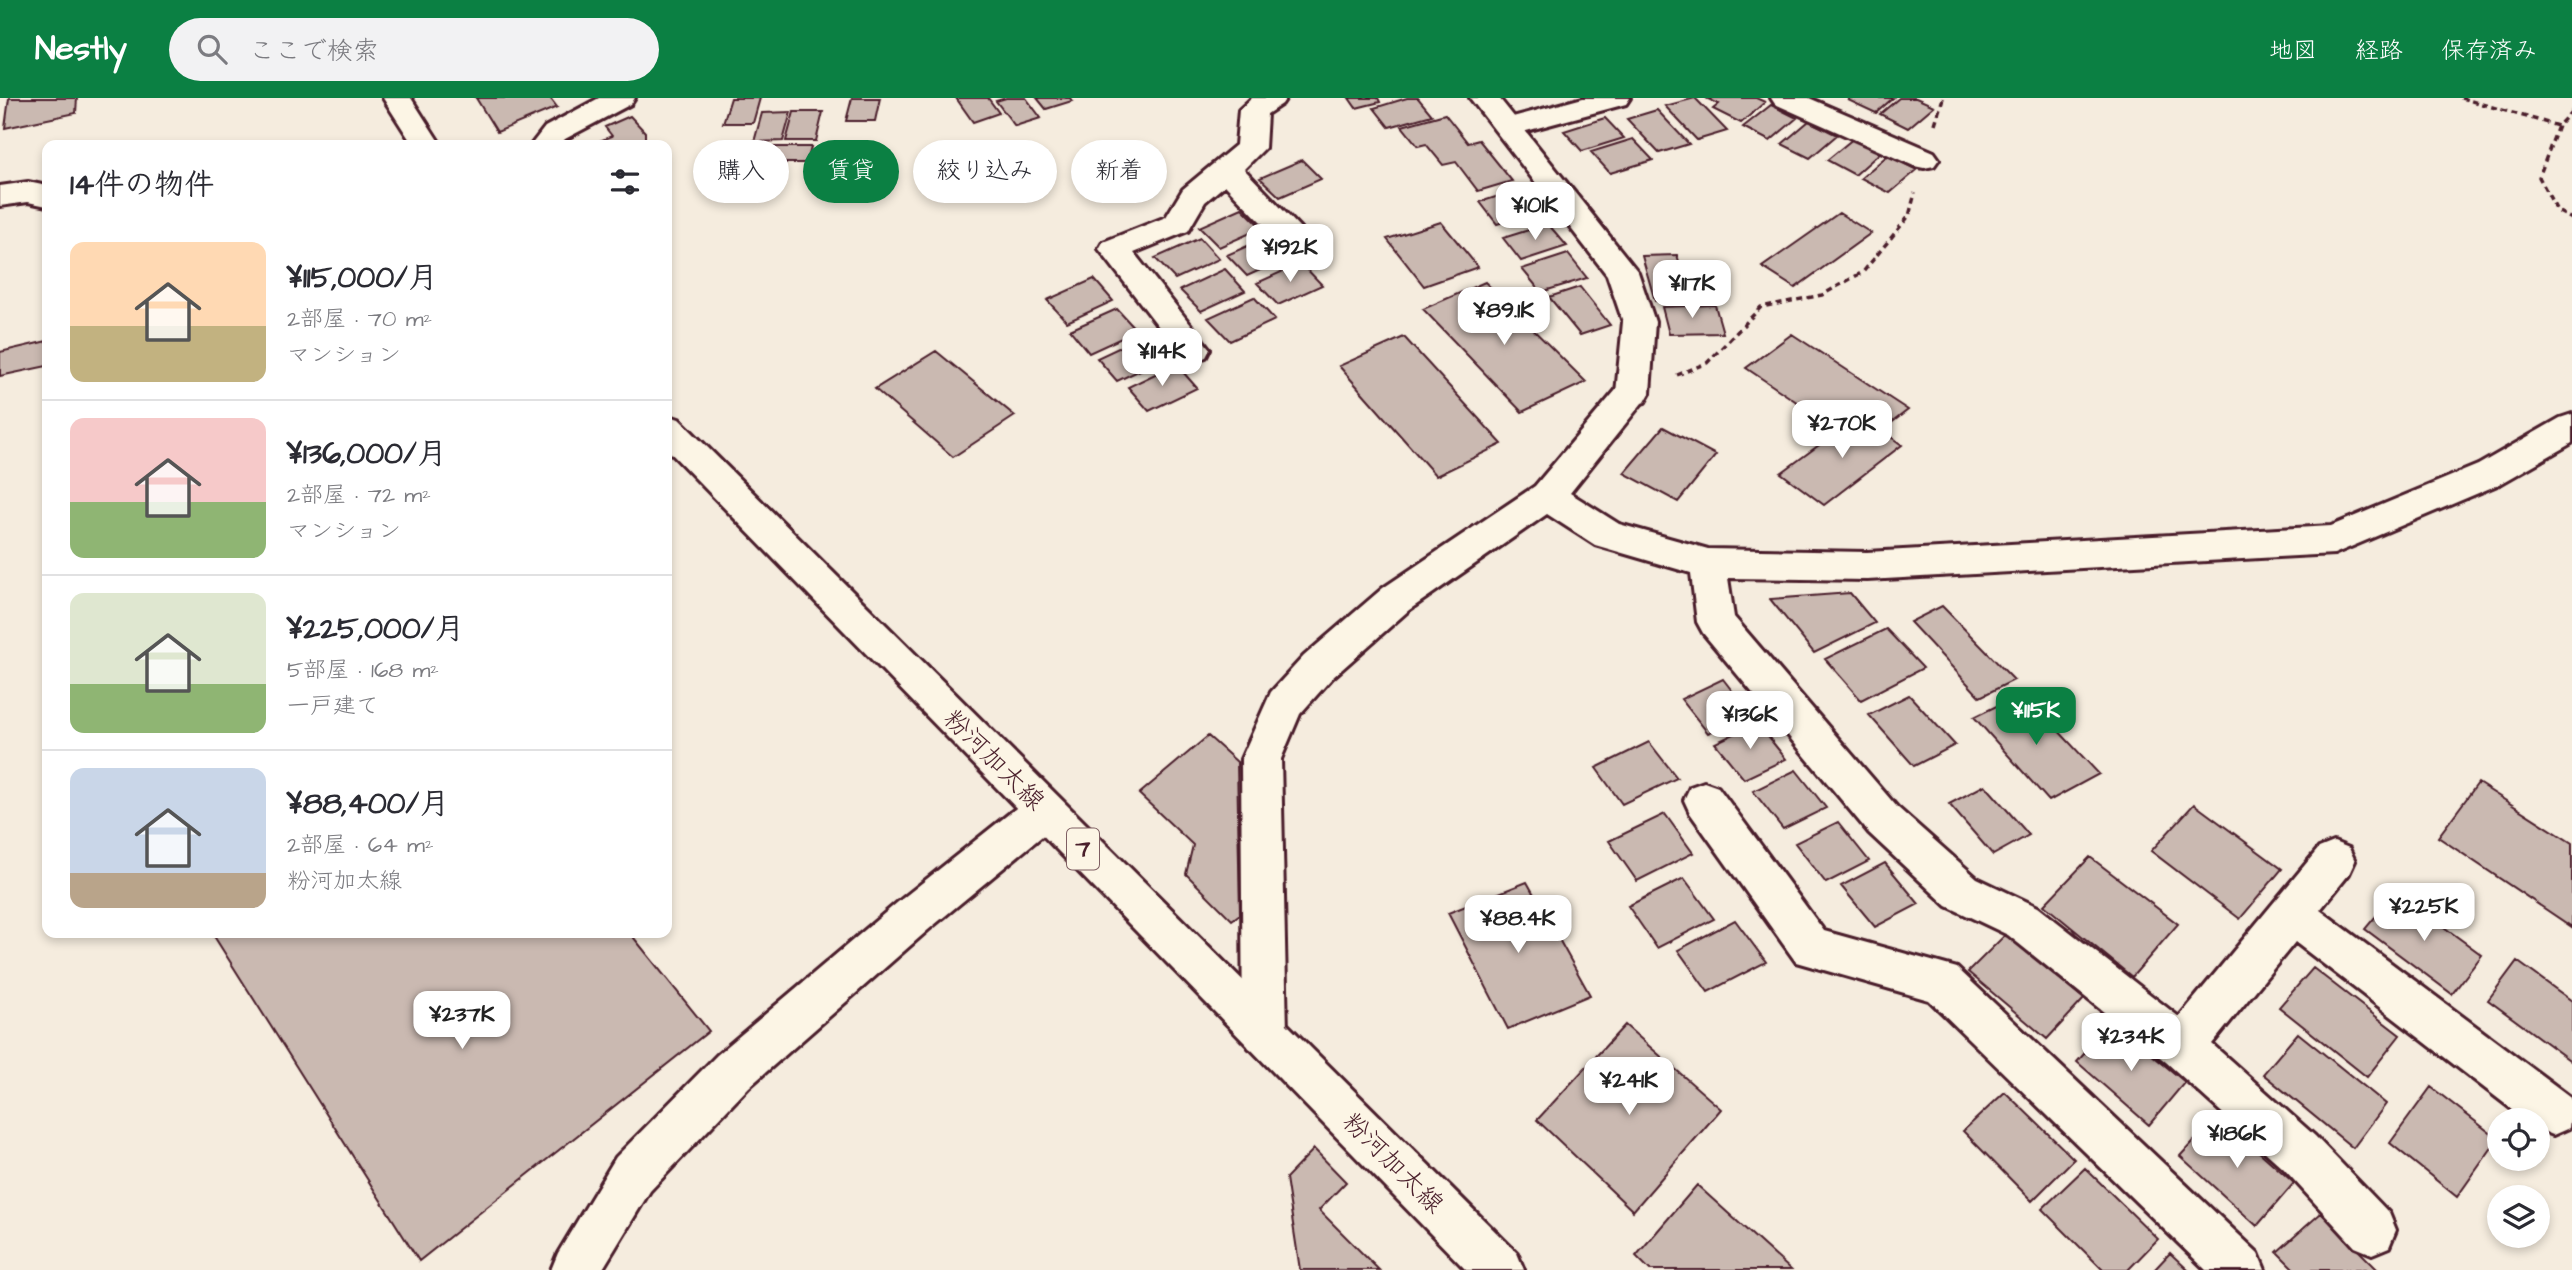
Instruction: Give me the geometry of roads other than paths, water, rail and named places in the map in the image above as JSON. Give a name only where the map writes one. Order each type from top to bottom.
[{"type":"street","points":[[397,98],[424,140]]},
{"type":"street","points":[[549,140],[555,133],[621,98]]},
{"type":"street","points":[[1194,349],[1114,249],[1177,224],[1194,197],[1250,148],[1253,110],[1272,98]]},
{"type":"street","points":[[1265,1033],[1261,760],[1284,704],[1318,667],[1396,599],[1547,496],[1633,393],[1639,322],[1622,272],[1484,98]]},
{"type":"street","points":[[1508,127],[1616,98]]},
{"type":"street","points":[[1785,98],[1924,159]]},
{"type":"street","points":[[1226,168],[1306,250]]},
{"type":"street","points":[[0,196],[28,192],[42,195]]},
{"type":"street","points":[[1547,496],[1608,536],[1708,563],[1867,566],[2334,540],[2490,474],[2572,427]]},
{"type":"street","name":"粉河加太線","points":[[672,433],[1500,1270]]},
{"type":"street","points":[[1708,563],[1716,622],[1883,820],[1962,892],[2023,921],[2182,1047],[2299,1152],[2372,1230]]},
{"type":"street","points":[[1704,800],[1811,948],[1942,983],[2241,1270]]},
{"type":"street","points":[[575,1270],[633,1174],[733,1070],[913,916],[1044,810]]},
{"type":"street","points":[[2182,1047],[2334,861]]},
{"type":"street","points":[[2292,914],[2553,1112]]}]
